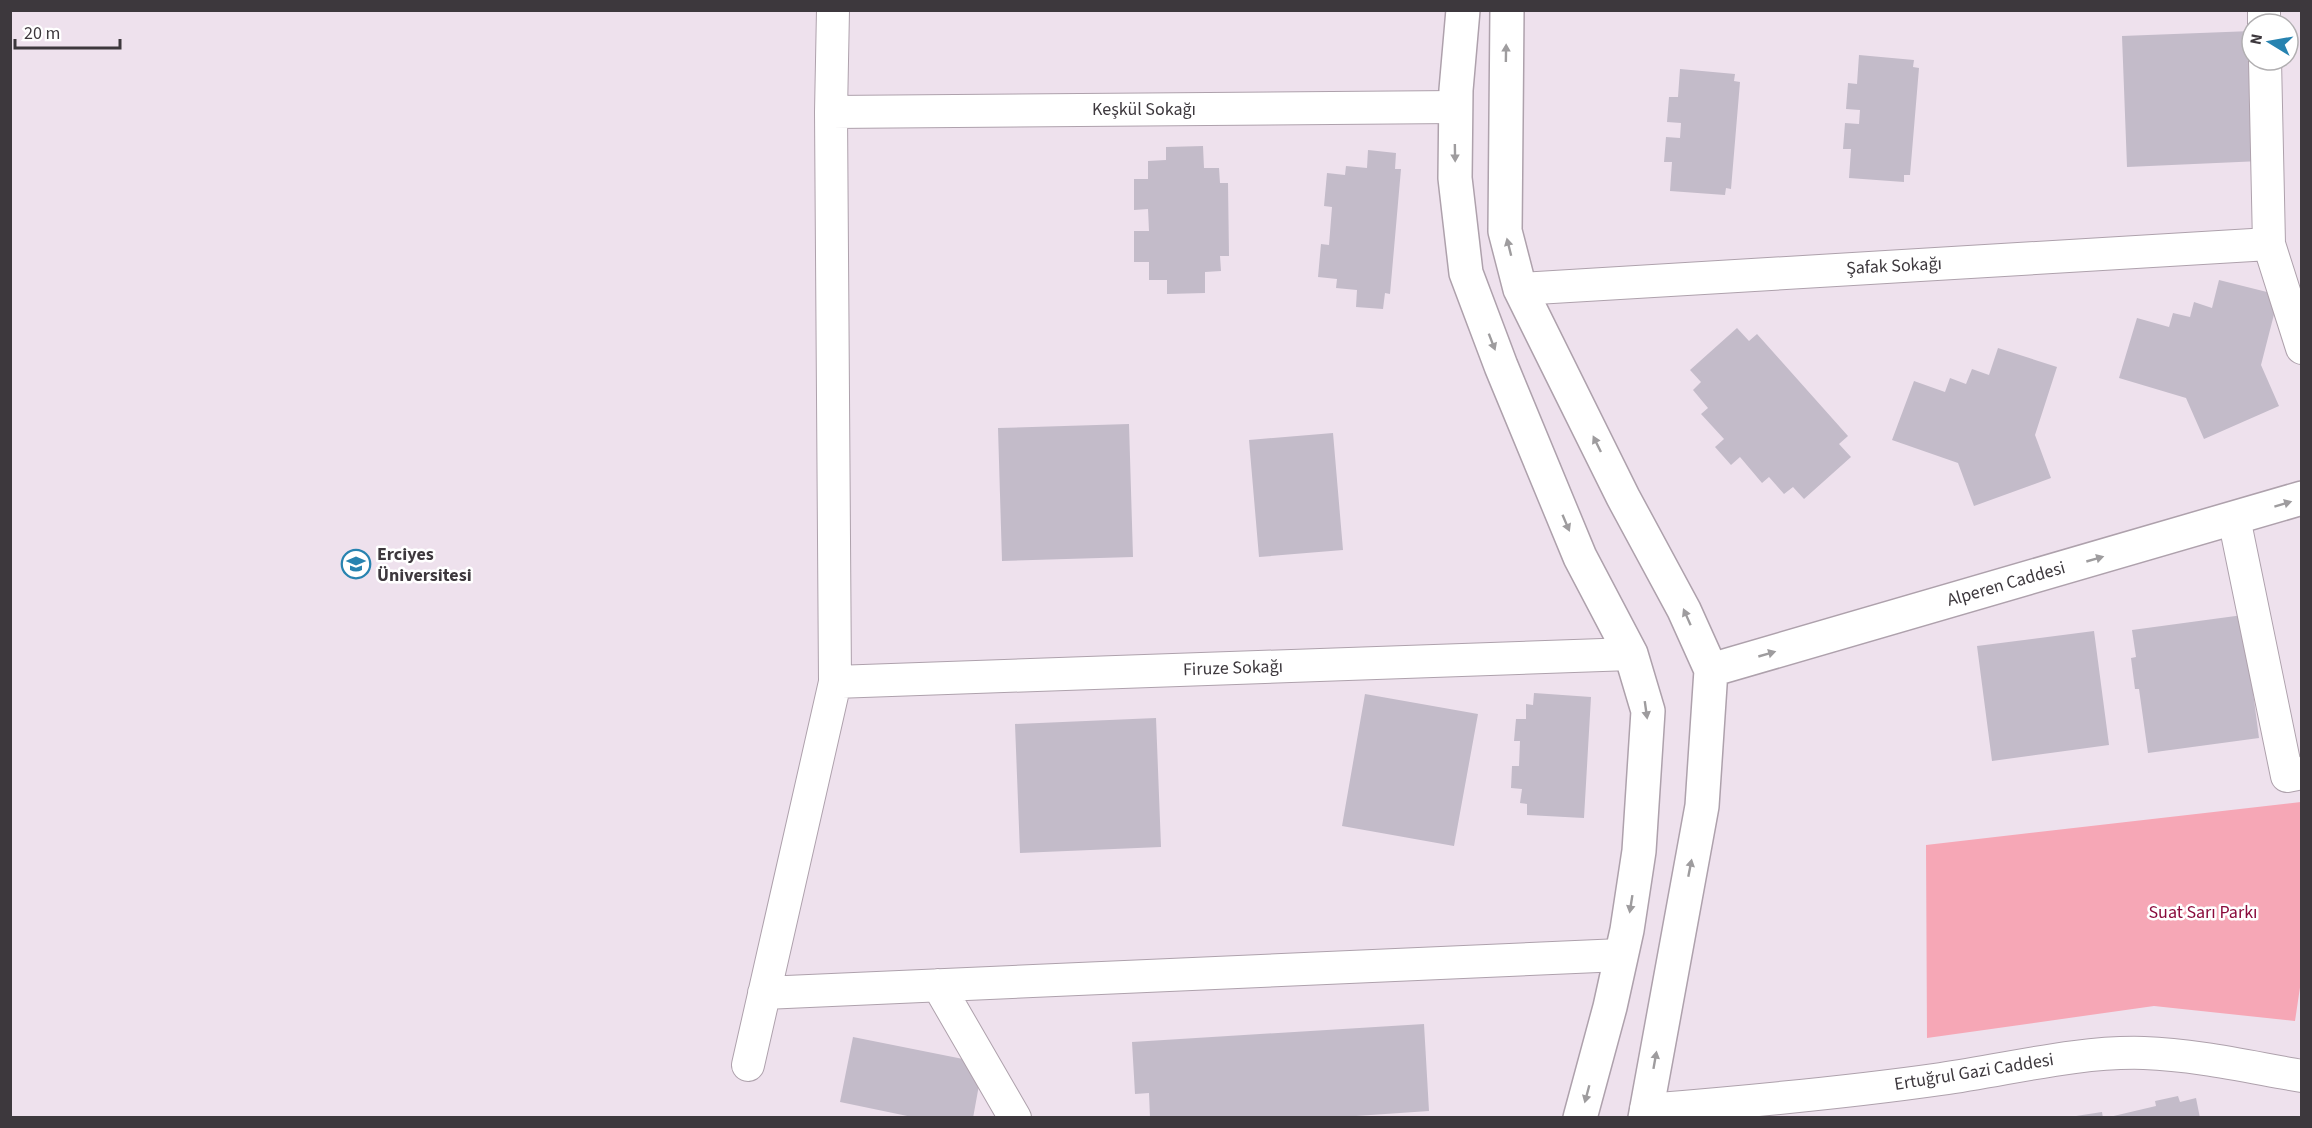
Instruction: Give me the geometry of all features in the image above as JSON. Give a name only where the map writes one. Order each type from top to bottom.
[{"type":"street","points":[[748,1065],[835,682],[831,112],[833,10]]},
{"type":"street","points":[[1463,10],[1456,107],[1455,178],[1466,273],[1501,366],[1580,557],[1631,654],[1648,711],[1639,851],[1610,1007],[1581,1118]]},
{"type":"street","points":[[1507,10],[1505,231],[1520,289],[1623,497],[1684,610],[1711,670],[1702,806],[1646,1114]]},
{"type":"street","points":[[2265,72],[2268,244],[2301,348]]},
{"type":"street","name":"Keşkül Sokağı","points":[[831,112],[1456,107]]},
{"type":"street","name":"Şafak Sokağı","points":[[1520,289],[2268,244]]},
{"type":"street","name":"Alperen Caddesi","points":[[1711,670],[2301,498]]},
{"type":"street","points":[[2234,518],[2287,776],[2301,773]]},
{"type":"street","name":"Firuze Sokağı","points":[[835,682],[1631,654]]},
{"type":"street","points":[[764,993],[1621,955]]},
{"type":"street","points":[[938,985],[1015,1118]]},
{"type":"street","name":"Ertuğrul Gazi Caddesi","points":[[1646,1114],[1901,1085],[2094,1054],[2144,1053],[2194,1058],[2301,1076]]},
{"type":"green space","name":"Suat Sarı Parkı","points":[[2301,802],[2302,974],[2295,1021],[2154,1006],[1927,1038],[1926,845]]},
{"type":"building","points":[[2240,31],[2240,72],[2253,72],[2261,161],[2127,167],[2122,36]]},
{"type":"building","points":[[1859,55],[1914,60],[1913,67],[1919,68],[1910,175],[1904,175],[1904,182],[1849,178],[1851,149],[1843,149],[1845,123],[1859,124],[1860,110],[1846,109],[1848,83],[1857,84]]},
{"type":"building","points":[[1680,69],[1735,74],[1734,81],[1740,82],[1731,189],[1726,188],[1725,195],[1670,191],[1672,162],[1664,162],[1666,137],[1680,138],[1681,123],[1667,122],[1669,97],[1678,97]]},
{"type":"building","points":[[1203,146],[1204,168],[1219,168],[1220,183],[1228,183],[1229,256],[1220,256],[1221,271],[1205,272],[1205,293],[1167,294],[1167,280],[1149,280],[1149,262],[1134,262],[1134,231],[1149,231],[1148,209],[1134,210],[1134,179],[1148,179],[1148,161],[1166,160],[1166,147]]},
{"type":"building","points":[[1368,150],[1396,153],[1395,169],[1401,169],[1390,294],[1385,293],[1383,309],[1356,307],[1357,290],[1336,288],[1337,279],[1318,277],[1321,244],[1329,245],[1332,207],[1324,206],[1327,173],[1345,175],[1346,166],[1367,168]]},
{"type":"building","points":[[2219,280],[2279,295],[2261,365],[2279,406],[2204,439],[2186,398],[2119,378],[2137,318],[2169,327],[2173,313],[2190,317],[2194,302],[2212,308]]},
{"type":"building","points":[[1737,328],[1749,341],[1757,334],[1848,436],[1839,444],[1851,457],[1804,499],[1793,487],[1784,494],[1769,477],[1762,483],[1740,457],[1731,465],[1715,447],[1724,439],[1701,414],[1708,408],[1693,390],[1701,382],[1690,370]]},
{"type":"building","points":[[1998,348],[2057,367],[2035,435],[2051,478],[1974,506],[1958,463],[1892,440],[1914,381],[1945,392],[1950,378],[1966,384],[1972,369],[1989,375]]},
{"type":"building","points":[[1129,424],[1133,557],[1002,561],[998,428]]},
{"type":"building","points":[[1333,433],[1343,550],[1259,557],[1249,440]]},
{"type":"building","points":[[2243,615],[2259,738],[2148,753],[2139,689],[2135,689],[2131,658],[2136,657],[2132,630]]},
{"type":"building","points":[[2094,631],[2109,745],[1992,761],[1977,646]]},
{"type":"building","points":[[1534,693],[1591,697],[1584,818],[1527,815],[1527,804],[1520,803],[1522,789],[1511,788],[1512,766],[1519,766],[1520,741],[1514,741],[1516,719],[1526,719],[1526,704],[1533,705]]},
{"type":"building","points":[[1365,694],[1478,714],[1454,846],[1342,826]]},
{"type":"building","points":[[1156,718],[1161,847],[1020,853],[1015,724]]},
{"type":"building","points":[[1424,1024],[1429,1111],[1327,1118],[1150,1118],[1149,1093],[1135,1094],[1132,1042]]},
{"type":"building","points":[[853,1037],[983,1063],[973,1118],[917,1118],[840,1102]]},
{"type":"building","points":[[2178,1096],[2180,1102],[2196,1098],[2200,1118],[2105,1118],[2156,1106],[2155,1101]]},
{"type":"building","points":[[2102,1112],[2103,1118],[2077,1118],[2076,1116]]},
{"type":"place","name":"Erciyes Üniversitesi","points":[[356,564]]}]
